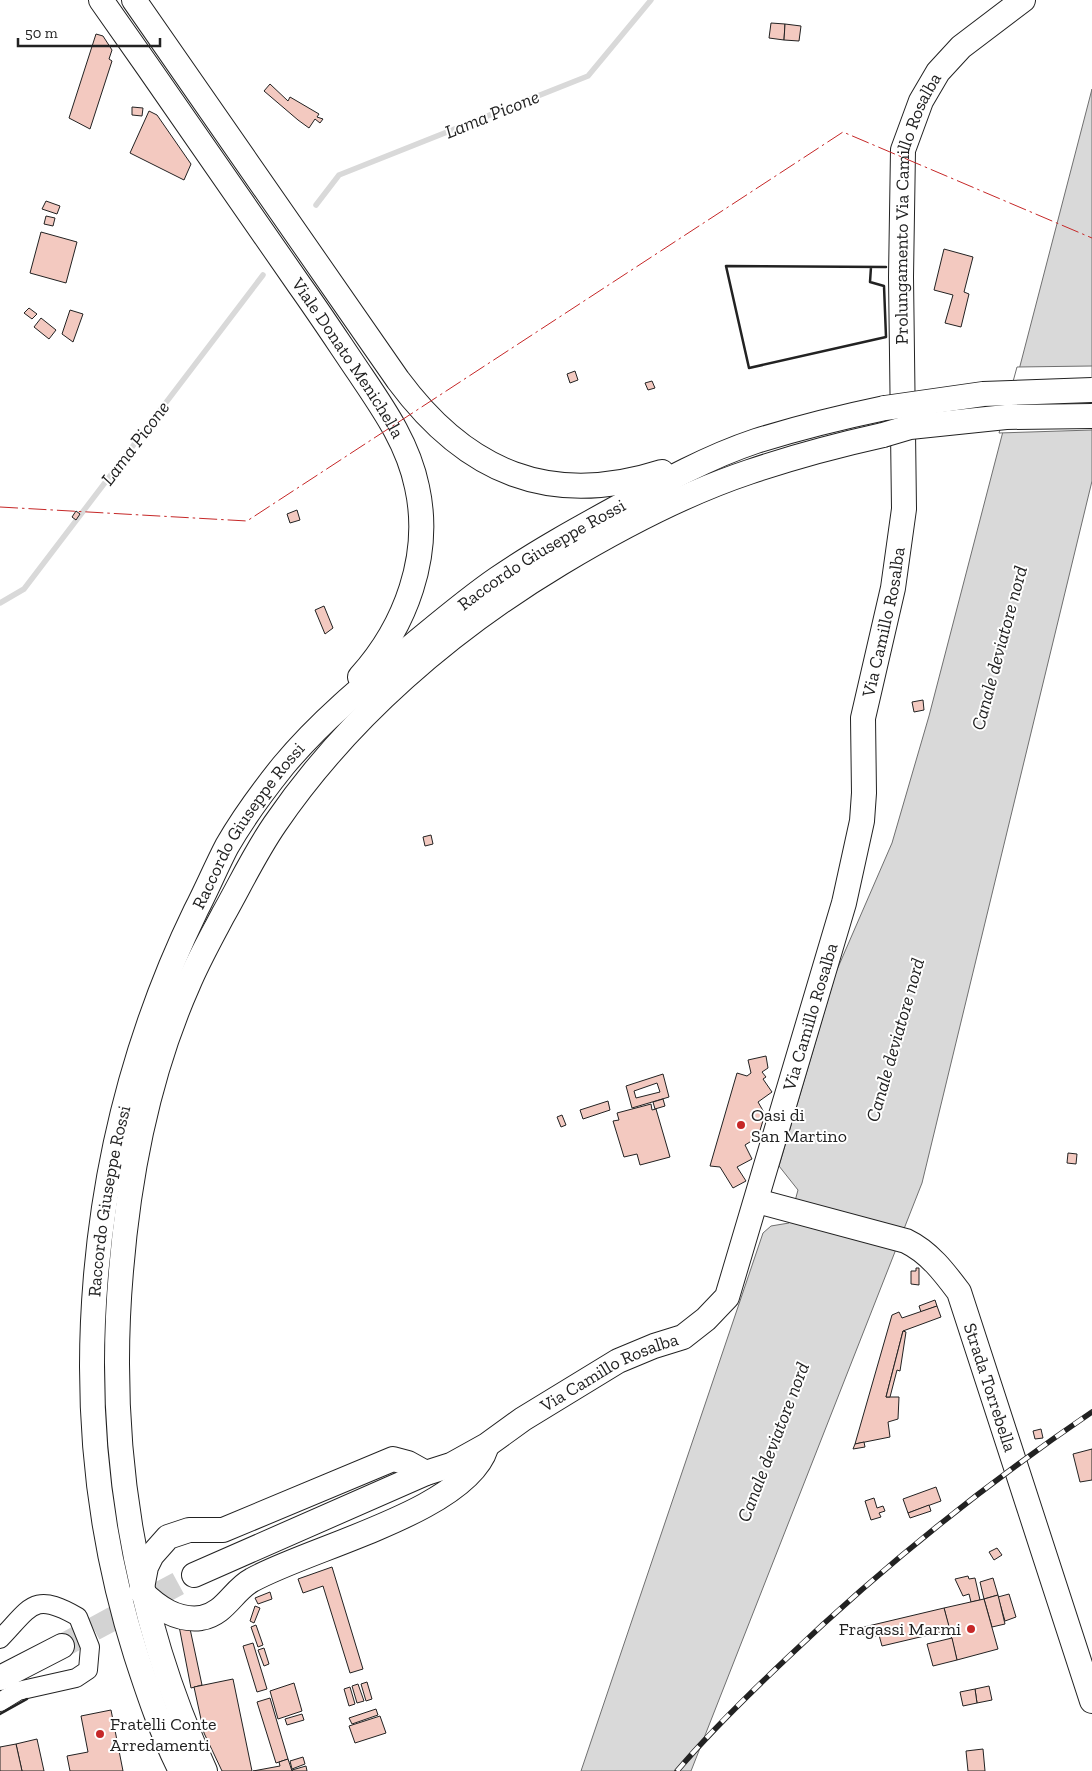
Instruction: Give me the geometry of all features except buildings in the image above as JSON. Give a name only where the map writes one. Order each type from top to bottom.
[{"type":"main road","name":"Viale Donato Menichella","points":[[101,0],[391,420],[402,442],[417,486],[422,517],[422,540],[417,574],[407,602],[385,644],[365,671],[307,739]]},
{"type":"main road","name":"Viale Donato Menichella","points":[[134,0],[416,405],[467,451],[500,469],[538,482],[572,486],[626,481],[752,442]]},
{"type":"main road","name":"Prolungamento Via Camillo Rosalba","points":[[904,459],[901,286],[903,150],[921,101],[938,72],[961,47],[1023,0]]},
{"type":"main road","points":[[205,1771],[169,1681],[141,1591],[122,1477],[117,1414],[117,1320],[123,1239],[134,1170],[145,1113],[159,1064],[188,985],[250,865],[275,824],[362,718],[442,645],[482,614],[540,576],[621,528],[745,473],[814,451],[884,423],[982,394],[1047,390],[1092,390]]},
{"type":"main road","points":[[910,426],[957,408],[1047,390]]},
{"type":"main road","points":[[884,423],[910,426],[1006,417],[1092,416]]},
{"type":"main road","name":"Raccordo Giuseppe Rossi","points":[[181,1771],[169,1748],[124,1618],[110,1550],[97,1468],[93,1398],[94,1326],[100,1250],[110,1176],[120,1123],[139,1052],[164,981],[228,845],[275,777],[307,739],[389,665],[495,580],[544,549],[667,479],[752,442],[840,417],[884,423]]},
{"type":"main road","name":"Via Camillo Rosalba","points":[[194,1575],[426,1473],[451,1465],[487,1445],[522,1419],[618,1362],[654,1346],[683,1337],[706,1319],[727,1297],[844,903],[862,821],[864,718],[900,551],[904,509],[904,459]]},
{"type":"main road","points":[[120,1123],[159,1064],[164,981]]},
{"type":"main road","name":"Strada Torrebella","points":[[757,1201],[906,1241],[926,1253],[959,1292],[1092,1701]]},
{"type":"main road","points":[[141,1591],[156,1606],[171,1614],[188,1618],[211,1616],[252,1580],[413,1512],[462,1482],[483,1458],[487,1445]]},
{"type":"main road","points":[[141,1591],[146,1567],[152,1555],[164,1541],[179,1532],[222,1530],[393,1459],[408,1463],[426,1473]]},
{"type":"main road","points":[[0,1678],[62,1646]]},
{"type":"main road","points":[[169,1748],[174,1771]]},
{"type":"street","points":[[0,1638],[16,1618],[33,1605],[49,1603],[78,1617],[90,1647],[88,1670],[76,1678],[18,1691],[0,1702]]},
{"type":"water","name":"Canale deviatore nord","points":[[1092,89],[1092,481],[922,1183],[691,1771],[581,1771],[763,1233],[771,1226],[789,1223],[798,1190],[779,1166],[836,972],[892,843],[929,716]]},
{"type":"pier","points":[[1092,366],[1092,430],[999,433],[1017,367]]},
{"type":"waterway","name":"Lama Picone","points":[[316,205],[339,175],[588,76],[651,0]]},
{"type":"waterway","name":"Lama Picone","points":[[0,603],[24,589],[263,275]]},
{"type":"tunnel","points":[[62,1646],[194,1575]]},
{"type":"railway","points":[[677,1771],[743,1700],[858,1593],[972,1499],[1092,1412]]},
{"type":"wall","points":[[726,266],[886,267],[871,267],[870,282],[884,286],[886,337],[749,368],[726,266]]},
{"type":"wall","points":[[0,1714],[27,1699]]},
{"type":"power","points":[[0,507],[247,521],[843,132],[1092,238]]},
{"type":"place","name":"Oasi di San Martino","points":[[741,1125]]},
{"type":"place","name":"Fragassi Marmi","points":[[971,1629]]},
{"type":"place","name":"Fratelli Conte Arredamenti","points":[[100,1734]]}]
